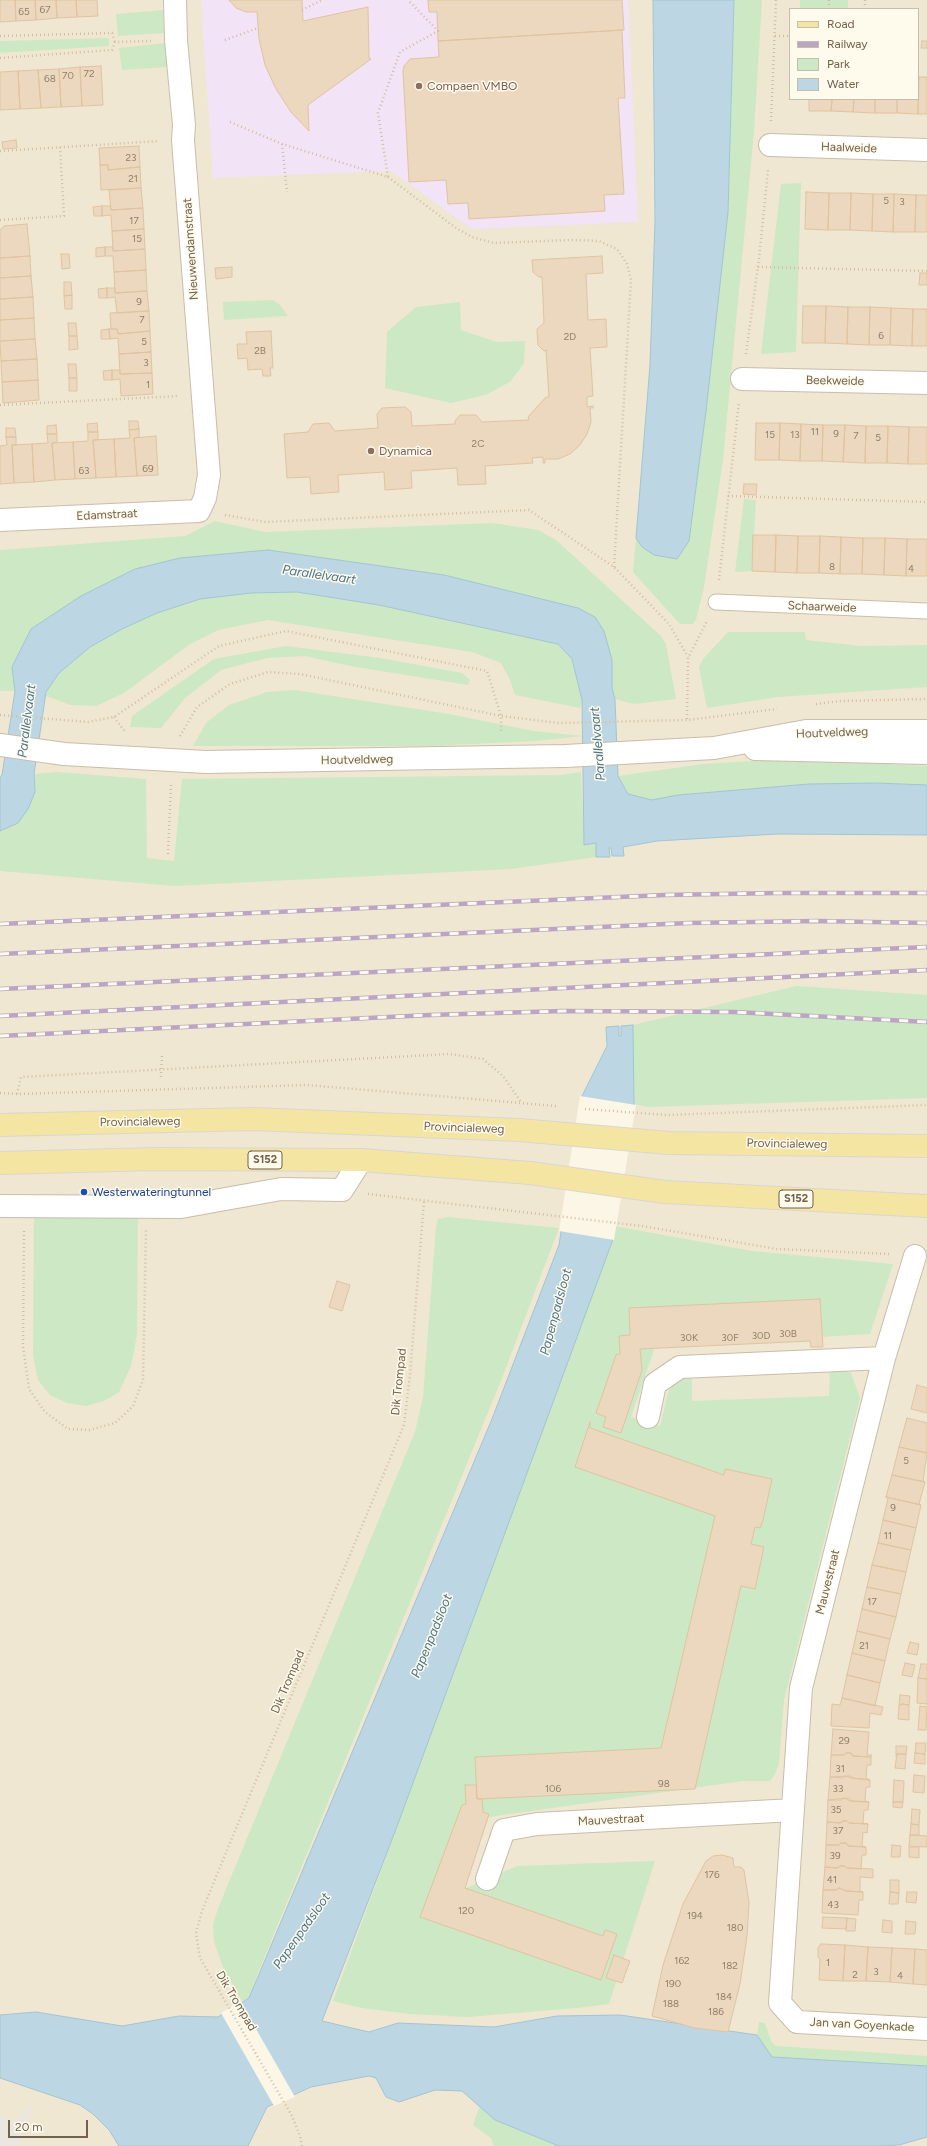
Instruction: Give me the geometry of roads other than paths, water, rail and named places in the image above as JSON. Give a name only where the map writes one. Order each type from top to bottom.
[{"type":"main road","name":"Provincialeweg","points":[[0,1125],[253,1119],[519,1130],[669,1143],[927,1146]]},
{"type":"main road","name":"S152","points":[[0,1164],[157,1160],[362,1160],[530,1173],[665,1192],[927,1206]]},
{"type":"street","name":"Nieuwendamstraat","points":[[175,0],[176,40],[184,125],[183,140],[204,395],[209,475],[202,505]]},
{"type":"street","name":"Haalweide","points":[[770,145],[927,150]]},
{"type":"street","name":"Beekweide","points":[[742,378],[927,383]]},
{"type":"street","name":"Edamstraat","points":[[0,520],[202,505]]},
{"type":"street","name":"Houtveldweg","points":[[714,748],[806,731],[927,731]]},
{"type":"street","name":"Houtveldweg","points":[[0,745],[64,754],[206,762],[565,756],[714,748],[927,753]]},
{"type":"street","points":[[0,1206],[181,1207],[282,1189],[342,1190],[362,1160]]},
{"type":"street","name":"Mauvestraat","points":[[780,2003],[801,1688],[884,1358],[915,1256]]},
{"type":"street","points":[[648,1417],[655,1384],[680,1367],[884,1358]]},
{"type":"street","name":"Mauvestraat","points":[[487,1879],[504,1830],[537,1824],[793,1810]]},
{"type":"street","name":"Jan van Goyenkade","points":[[780,2003],[797,2022],[927,2029]]},
{"type":"lane","name":"Schaarweide","points":[[716,602],[927,611]]},
{"type":"water","points":[[653,0],[734,0],[728,212],[706,411],[689,541],[677,559],[654,555],[642,547],[636,538],[650,365],[655,222]]},
{"type":"water","name":"Parallelvaart","points":[[268,550],[444,575],[578,608],[595,617],[604,631],[612,660],[612,688],[615,699],[618,776],[628,794],[652,800],[678,795],[809,784],[876,783],[927,785],[927,835],[777,834],[657,841],[623,847],[624,856],[612,856],[611,848],[609,848],[610,857],[596,857],[596,843],[584,845],[582,700],[572,659],[558,644],[379,605],[297,592],[251,593],[200,599],[157,613],[122,629],[90,647],[59,673],[46,692],[34,774],[35,792],[28,809],[18,823],[0,831],[0,777],[2,775],[15,691],[12,667],[31,629],[81,596],[135,569],[180,558]]},
{"type":"water","name":"Papenpadsloot","points":[[633,1025],[634,1104],[612,1242],[396,1829],[322,2021],[369,2032],[398,2023],[494,2027],[557,2016],[620,2015],[757,2035],[772,2057],[927,2066],[927,2137],[899,2145],[877,2146],[559,2146],[495,2120],[462,2091],[435,2090],[399,2102],[386,2097],[376,2078],[369,2076],[311,2087],[267,2107],[248,2146],[119,2146],[109,2130],[93,2114],[80,2105],[0,2078],[0,2015],[36,2012],[122,2026],[179,2016],[218,2017],[249,1998],[492,1419],[559,1245],[582,1096],[607,1046],[606,1027],[619,1026],[619,1036],[621,1036],[621,1026]]},
{"type":"railway","points":[[0,924],[665,895],[927,893]]},
{"type":"railway","points":[[0,954],[689,923],[817,921],[927,923]]},
{"type":"railway","points":[[0,989],[927,947]]},
{"type":"railway","points":[[0,1016],[927,970]]},
{"type":"railway","points":[[0,1036],[430,1015],[563,1011],[734,1012],[927,1022]]},
{"type":"place","name":"Compaen VMBO","points":[[419,86]]},
{"type":"place","name":"Dynamica","points":[[371,451]]},
{"type":"place","name":"Westerwateringtunnel","points":[[84,1192]]}]
